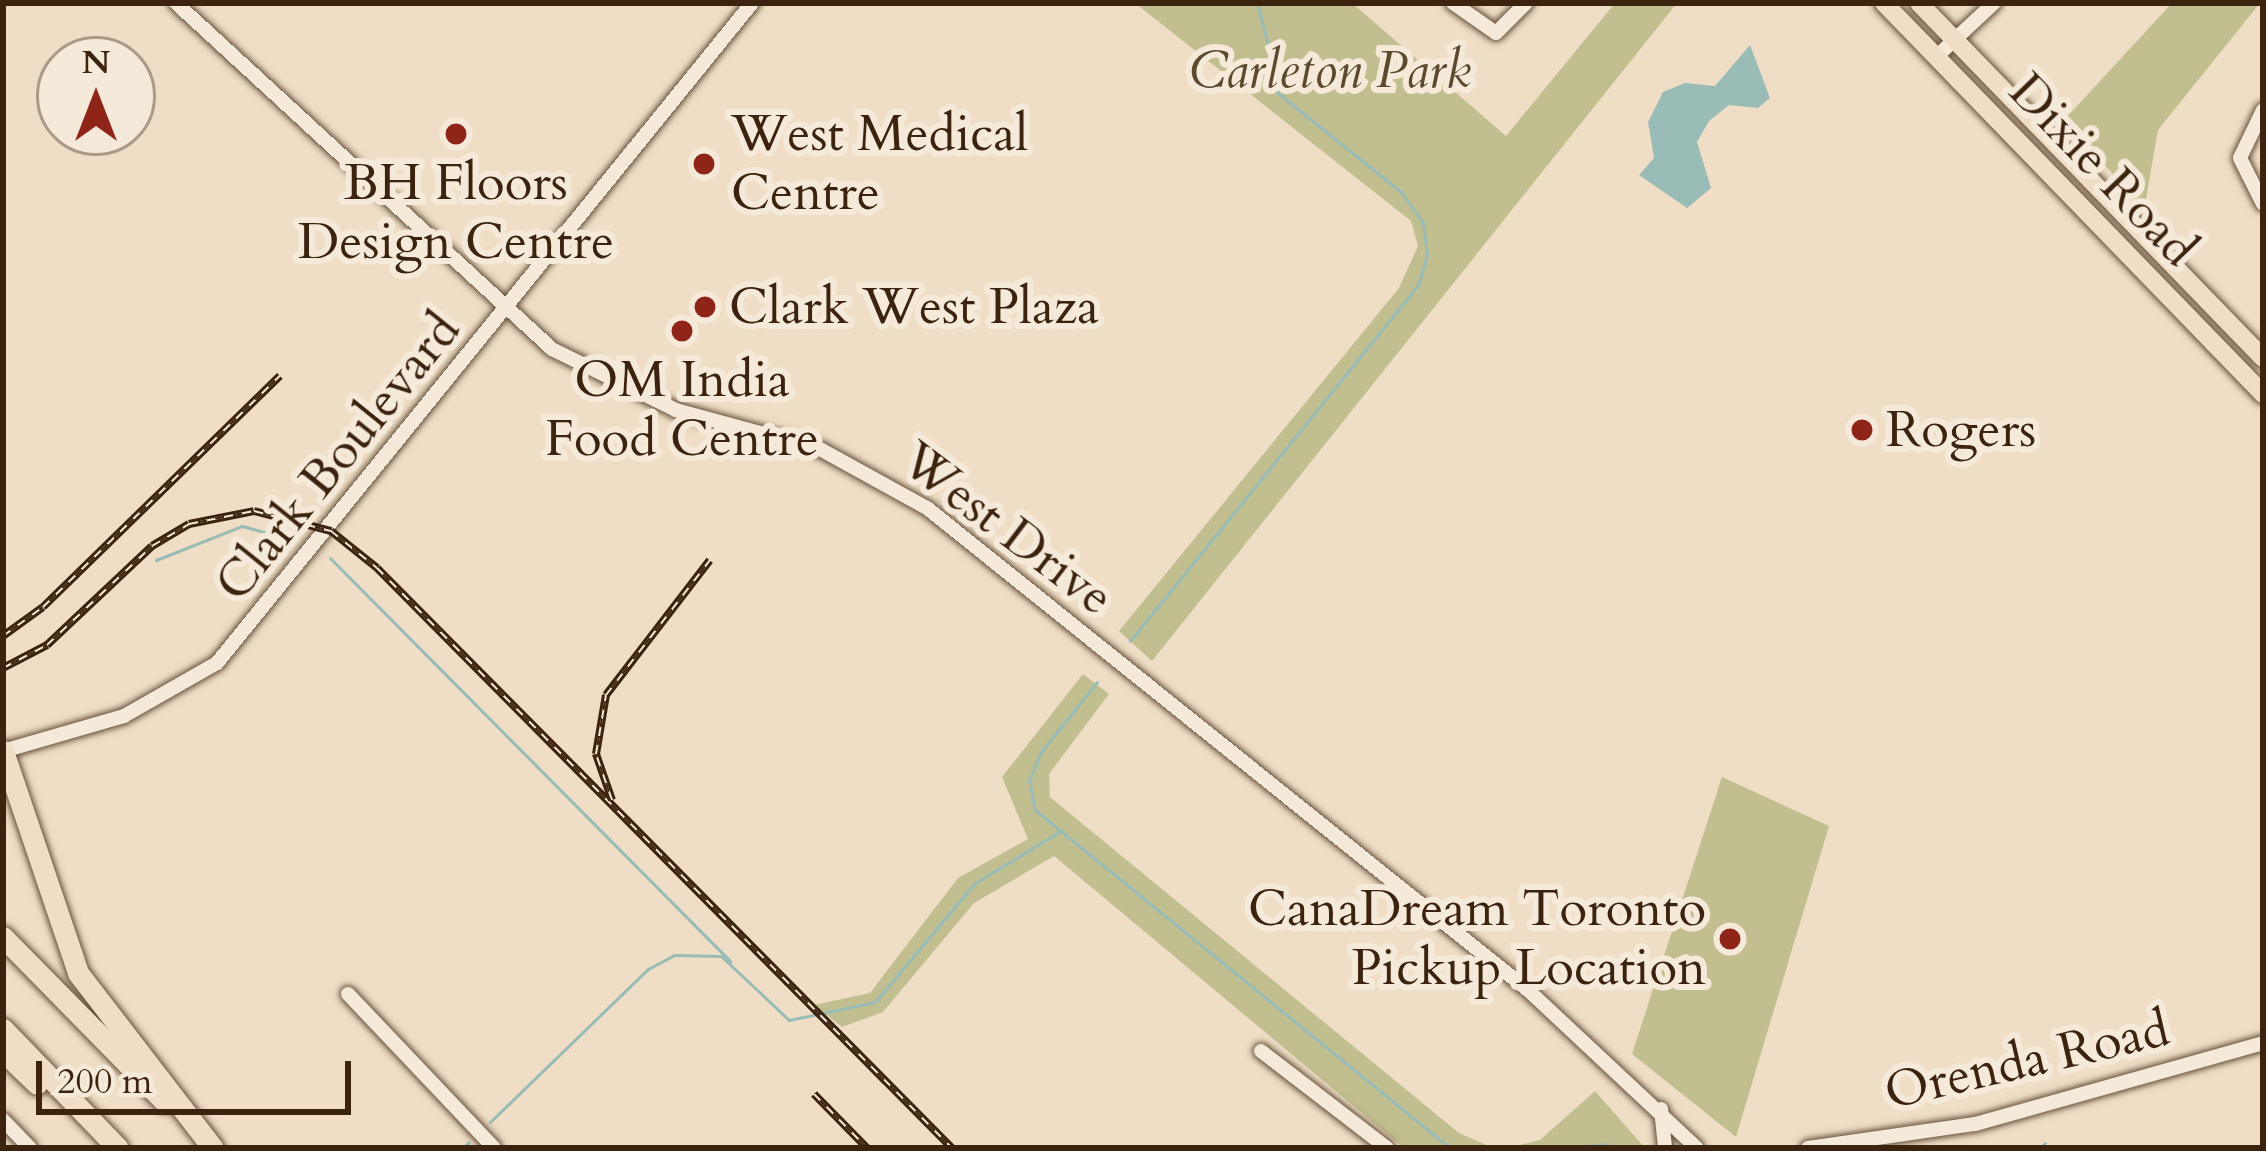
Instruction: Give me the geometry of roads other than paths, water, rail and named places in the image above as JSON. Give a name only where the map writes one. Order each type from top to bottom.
[{"type":"highway","points":[[3,751],[78,973],[212,1148]]},
{"type":"highway","points":[[3,937],[212,1148]]},
{"type":"highway","points":[[3,1029],[116,1148]]},
{"type":"highway","points":[[3,1052],[116,1148]]},
{"type":"main road","name":"Dixie Road","points":[[1884,3],[2263,394]]},
{"type":"main road","name":"Dixie Road","points":[[1919,3],[2263,358]]},
{"type":"street","name":"West Drive","points":[[176,3],[505,312],[613,384],[820,449],[910,496],[1528,990],[1661,1109],[1696,1148]]},
{"type":"street","name":"Clark Boulevard","points":[[3,751],[124,716],[217,663],[752,3]]},
{"type":"street","points":[[1454,3],[1496,33],[1526,3]]},
{"type":"street","points":[[1936,57],[1994,3]]},
{"type":"street","points":[[2263,110],[2240,158],[2263,204]]},
{"type":"street","points":[[348,994],[494,1148]]},
{"type":"street","name":"Orenda Road","points":[[1812,1148],[1987,1121],[2263,1043]]},
{"type":"street","points":[[1261,1052],[1387,1148]]},
{"type":"street","points":[[1661,1109],[1665,1148]]},
{"type":"street","points":[[3,1120],[30,1148]]},
{"type":"water","points":[[1750,45],[1770,98],[1758,108],[1729,105],[1709,121],[1697,142],[1711,188],[1687,208],[1639,175],[1654,158],[1648,122],[1663,92],[1685,83],[1715,86]]},
{"type":"waterway","points":[[1257,3],[1271,56]]},
{"type":"waterway","points":[[1130,641],[1418,285],[1427,255],[1423,223],[1401,192],[1278,93],[1273,66]]},
{"type":"waterway","points":[[156,560],[242,526],[290,539]]},
{"type":"waterway","points":[[330,558],[730,961]]},
{"type":"waterway","points":[[1097,682],[1041,752],[1029,780],[1035,810],[1450,1148]]},
{"type":"waterway","points":[[490,1122],[648,969],[674,955],[721,956],[789,1020],[875,1002],[975,883],[1062,830]]},
{"type":"waterway","points":[[463,1148],[469,1142]]},
{"type":"waterway","points":[[2040,1148],[2045,1143]]},
{"type":"waterway","points":[[1565,1148],[1607,1144]]},
{"type":"railway","points":[[3,636],[43,607],[280,376]]},
{"type":"railway","points":[[3,668],[47,645],[152,546],[189,524],[254,511],[331,531],[377,568],[952,1148]]},
{"type":"railway","points":[[612,800],[596,754],[606,695],[710,560]]},
{"type":"railway","points":[[814,1094],[867,1148]]},
{"type":"place","name":"BH Floors Design Centre","points":[[456,134]]},
{"type":"place","name":"West Medical Centre","points":[[704,164]]},
{"type":"place","name":"Clark West Plaza","points":[[705,307]]},
{"type":"place","name":"OM India Food Centre","points":[[682,331]]},
{"type":"place","name":"Rogers","points":[[1862,430]]},
{"type":"place","name":"CanaDream Toronto Pickup Location","points":[[1730,939]]},
{"type":"park label","name":"Carleton Park","points":[[1330,71]]}]
